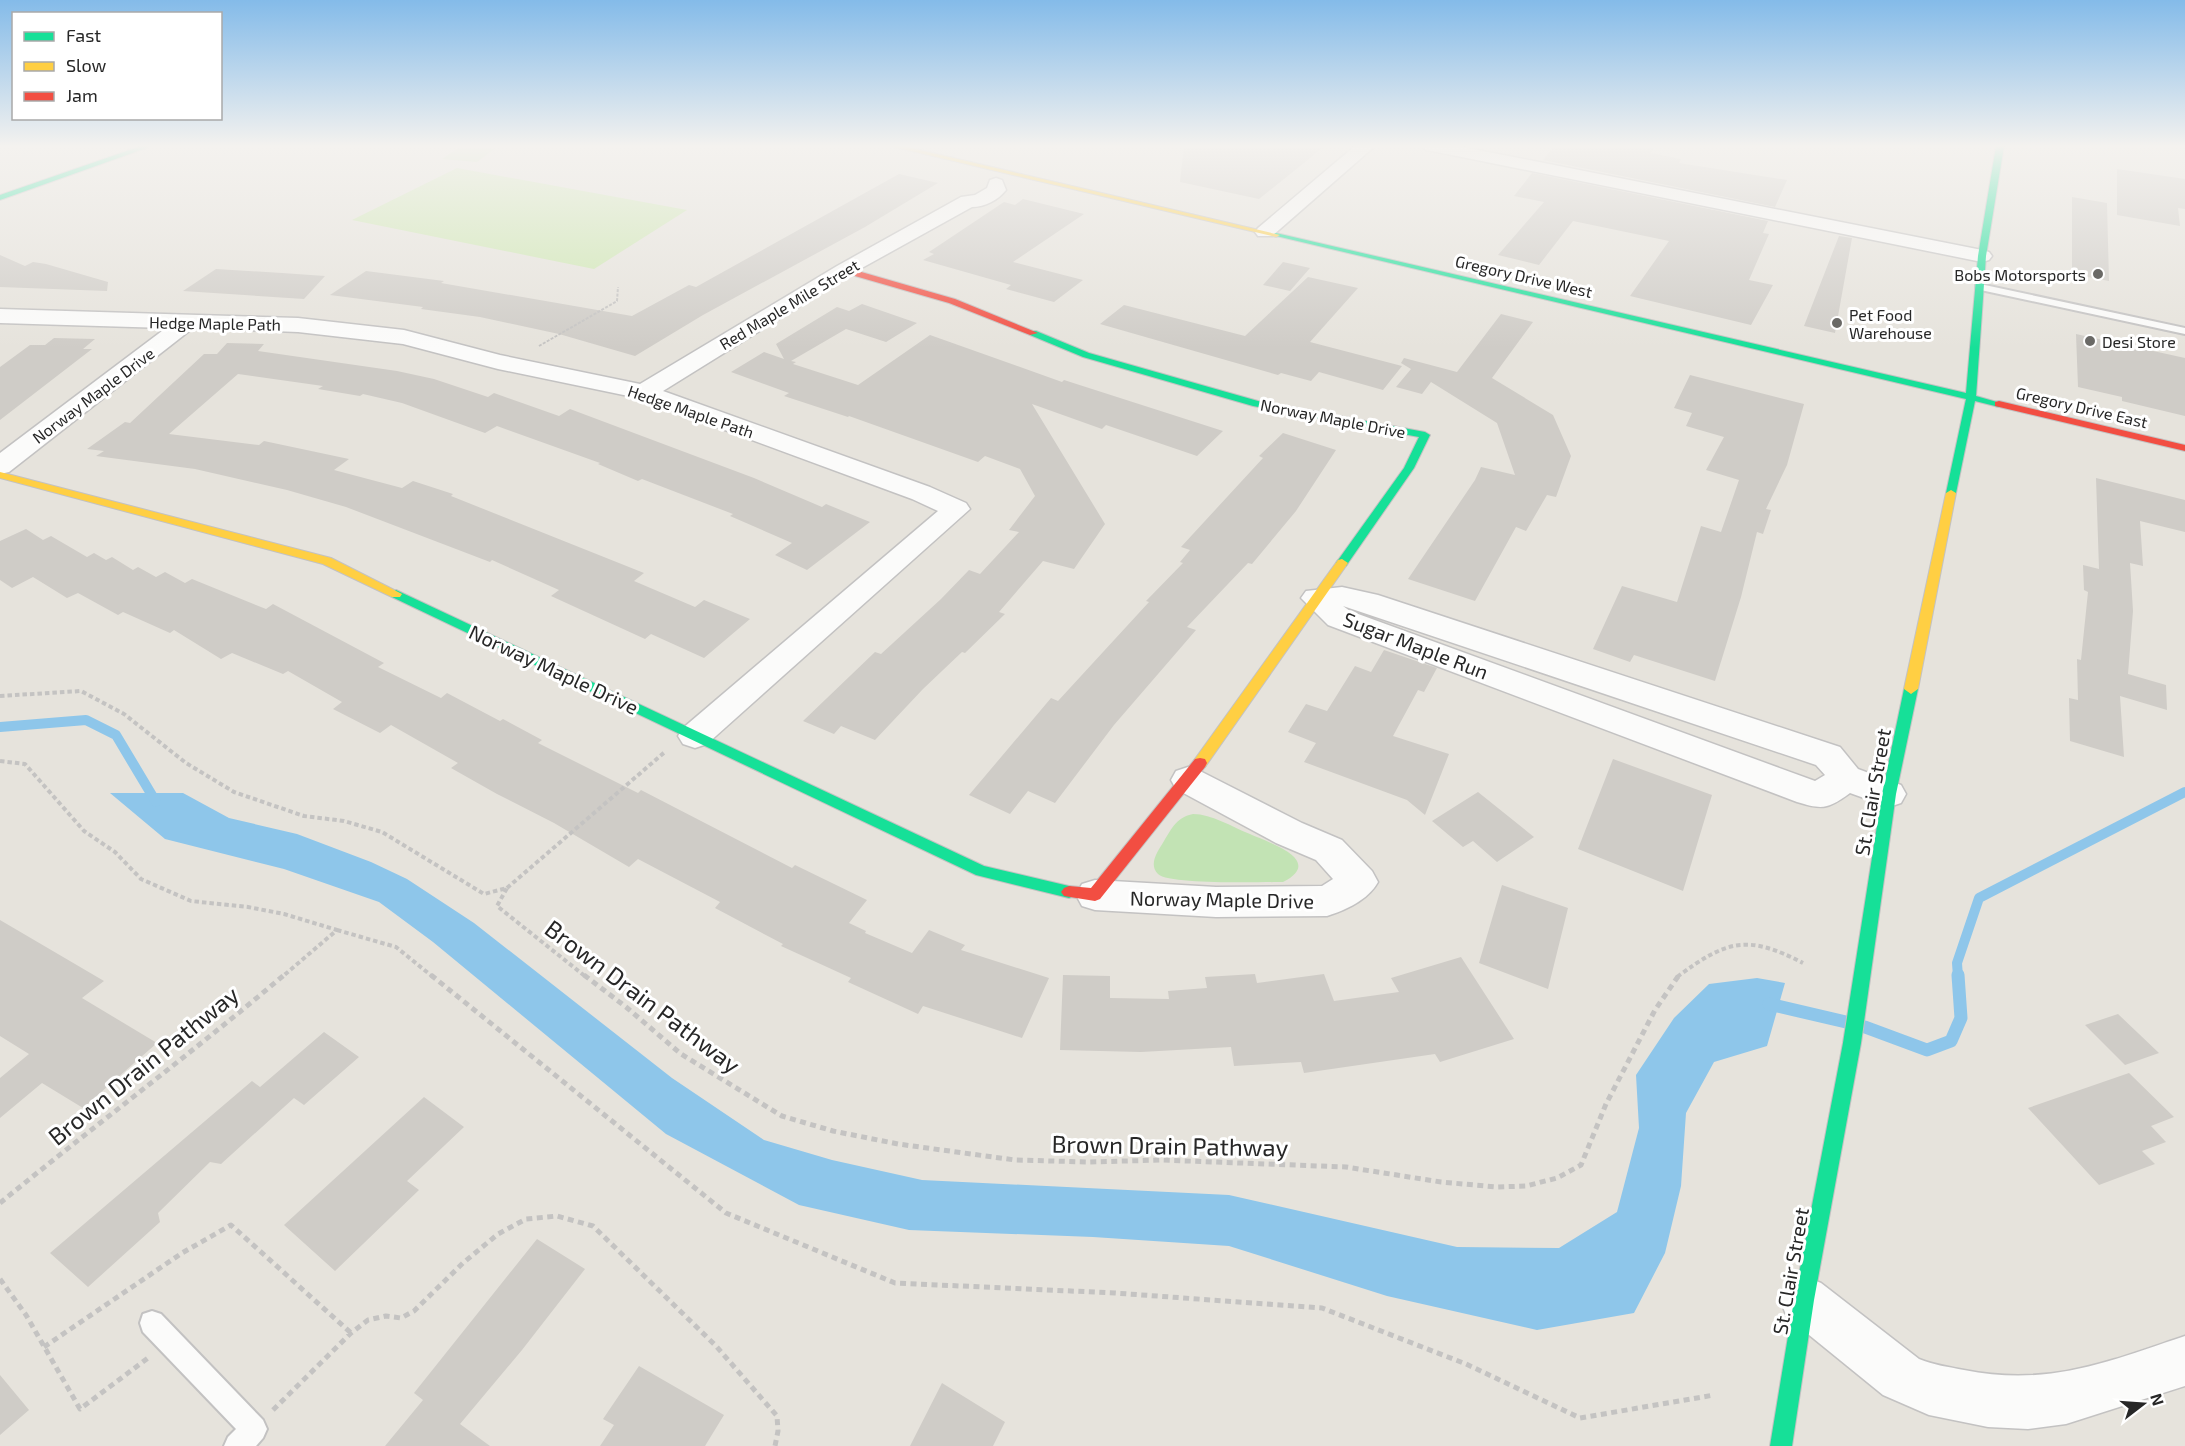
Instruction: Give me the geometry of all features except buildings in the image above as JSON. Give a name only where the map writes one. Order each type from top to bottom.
[{"type":"street","name":"Red Maple Mile Street","points":[[644,392],[844,270],[946,213]]},
{"type":"street","name":"Gregory Drive West","points":[[1186,213],[1971,398]]},
{"type":"street","points":[[1265,232],[1287,213]]},
{"type":"street","points":[[1772,213],[1982,255]]},
{"type":"street","name":"St. Clair Street","points":[[1781,1446],[1804,1300],[1852,1043],[1889,794],[1971,398],[1982,255],[1989,213]]},
{"type":"street","name":"Norway Maple Drive","points":[[844,270],[952,302],[1086,355],[1257,404],[1425,435],[1409,468],[1188,780],[1095,895]]},
{"type":"street","name":"Hedge Maple Path","points":[[0,316],[298,325],[404,337],[507,364],[644,392],[921,493],[956,509],[691,734]]},
{"type":"street","name":"Norway Maple Drive","points":[[0,466],[186,323]]},
{"type":"street","name":"Gregory Drive East","points":[[1971,398],[2185,448]]},
{"type":"street","name":"Norway Maple Drive","points":[[0,476],[33,482],[327,561],[981,871],[1057,891],[1216,902],[1266,900],[1327,902],[1359,882],[1329,850],[1289,833],[1188,780]]},
{"type":"street","name":"Sugar Maple Run","points":[[1316,598],[1342,596],[1368,602],[1828,756],[1846,778],[1889,794]]},
{"type":"street","name":"Sugar Maple Run","points":[[1316,598],[1339,618],[1809,793],[1821,796],[1846,778]]},
{"type":"street","points":[[1804,1300],[1901,1377],[1929,1389],[1988,1401],[2028,1403],[2066,1398],[2185,1361]]},
{"type":"lane","points":[[1980,287],[2185,331]]},
{"type":"lane","points":[[152,1323],[170,1342],[246,1438]]},
{"type":"path","points":[[507,364],[617,300],[618,287]]},
{"type":"path","points":[[0,696],[57,691],[81,692],[124,714],[186,763],[234,792],[304,816],[344,821],[382,832],[429,858],[484,894],[507,888],[691,734]]},
{"type":"path","points":[[0,761],[25,764],[84,831],[115,852],[141,879],[191,901],[248,907],[284,915],[396,947],[726,1213],[895,1282],[1115,1293],[1322,1308],[1466,1364],[1580,1418],[1714,1395]]},
{"type":"path","name":"Brown Drain Pathway","points":[[507,888],[497,906],[626,1007],[681,1054],[782,1116],[833,1131],[898,1144],[1015,1160],[1089,1162],[1161,1160],[1335,1166],[1441,1182],[1497,1187],[1526,1186],[1557,1178],[1581,1165],[1606,1104],[1655,1010],[1676,978],[1703,958],[1728,946],[1750,944],[1776,949],[1803,963]]},
{"type":"path","name":"Brown Drain Pathway","points":[[0,1203],[89,1130],[204,1043],[337,930]]},
{"type":"path","points":[[246,1438],[351,1333],[368,1320],[386,1316],[401,1318],[414,1311],[490,1238],[512,1223],[554,1215],[573,1218],[593,1226],[716,1346],[777,1416],[778,1431],[775,1446]]},
{"type":"path","points":[[44,1347],[182,1253],[231,1225],[351,1333]]},
{"type":"path","points":[[0,1279],[26,1315],[80,1408],[170,1342]]},
{"type":"green space","points":[[365,213],[682,213],[594,269],[352,220]]},
{"type":"green space","points":[[1187,815],[1215,818],[1279,847],[1296,859],[1298,866],[1295,874],[1283,882],[1238,882],[1179,880],[1158,874],[1154,862],[1159,849],[1176,824]]},
{"type":"water","points":[[110,793],[183,793],[229,818],[297,834],[371,862],[407,879],[474,923],[672,1078],[764,1140],[832,1160],[922,1180],[1229,1195],[1457,1247],[1559,1248],[1617,1212],[1639,1128],[1636,1075],[1674,1018],[1709,984],[1757,978],[1785,983],[1767,1046],[1714,1062],[1686,1113],[1681,1186],[1665,1253],[1634,1313],[1537,1330],[1387,1296],[1229,1246],[1093,1237],[909,1230],[799,1205],[666,1134],[433,942],[379,902],[284,869],[165,839]]},
{"type":"waterway","points":[[0,727],[86,720],[116,735],[156,802]]},
{"type":"waterway","points":[[1958,977],[1957,963],[1979,898],[2185,792]]},
{"type":"waterway","points":[[1865,1027],[1927,1050],[1951,1041],[1961,1018],[1958,975]]},
{"type":"waterway","points":[[1769,1004],[1846,1022]]},
{"type":"traffic: fast","points":[[1951,493],[1971,398],[1982,256],[1989,213]]},
{"type":"traffic: fast","points":[[1276,235],[1999,404]]},
{"type":"traffic: fast","points":[[1033,333],[1086,355],[1257,404],[1425,435],[1409,468],[1342,563]]},
{"type":"traffic: fast","points":[[396,594],[981,871],[1069,892]]},
{"type":"traffic: fast","points":[[1781,1446],[1804,1300],[1852,1043],[1889,794],[1911,689]]},
{"type":"traffic: slow","points":[[1184,213],[1276,235]]},
{"type":"traffic: slow","points":[[0,475],[327,561],[396,594]]},
{"type":"traffic: slow","points":[[1911,689],[1951,493]]},
{"type":"traffic: slow","points":[[1200,763],[1342,563]]},
{"type":"traffic: jam","points":[[844,270],[952,301],[1033,333]]},
{"type":"traffic: jam","points":[[1999,404],[2185,448]]},
{"type":"traffic: jam","points":[[1069,892],[1095,895],[1200,763]]},
{"type":"place","name":"Bobs Motorsports","points":[[2098,274]]},
{"type":"place","name":"Pet Food Warehouse","points":[[1837,323]]},
{"type":"place","name":"Desi Store","points":[[2090,341]]}]
